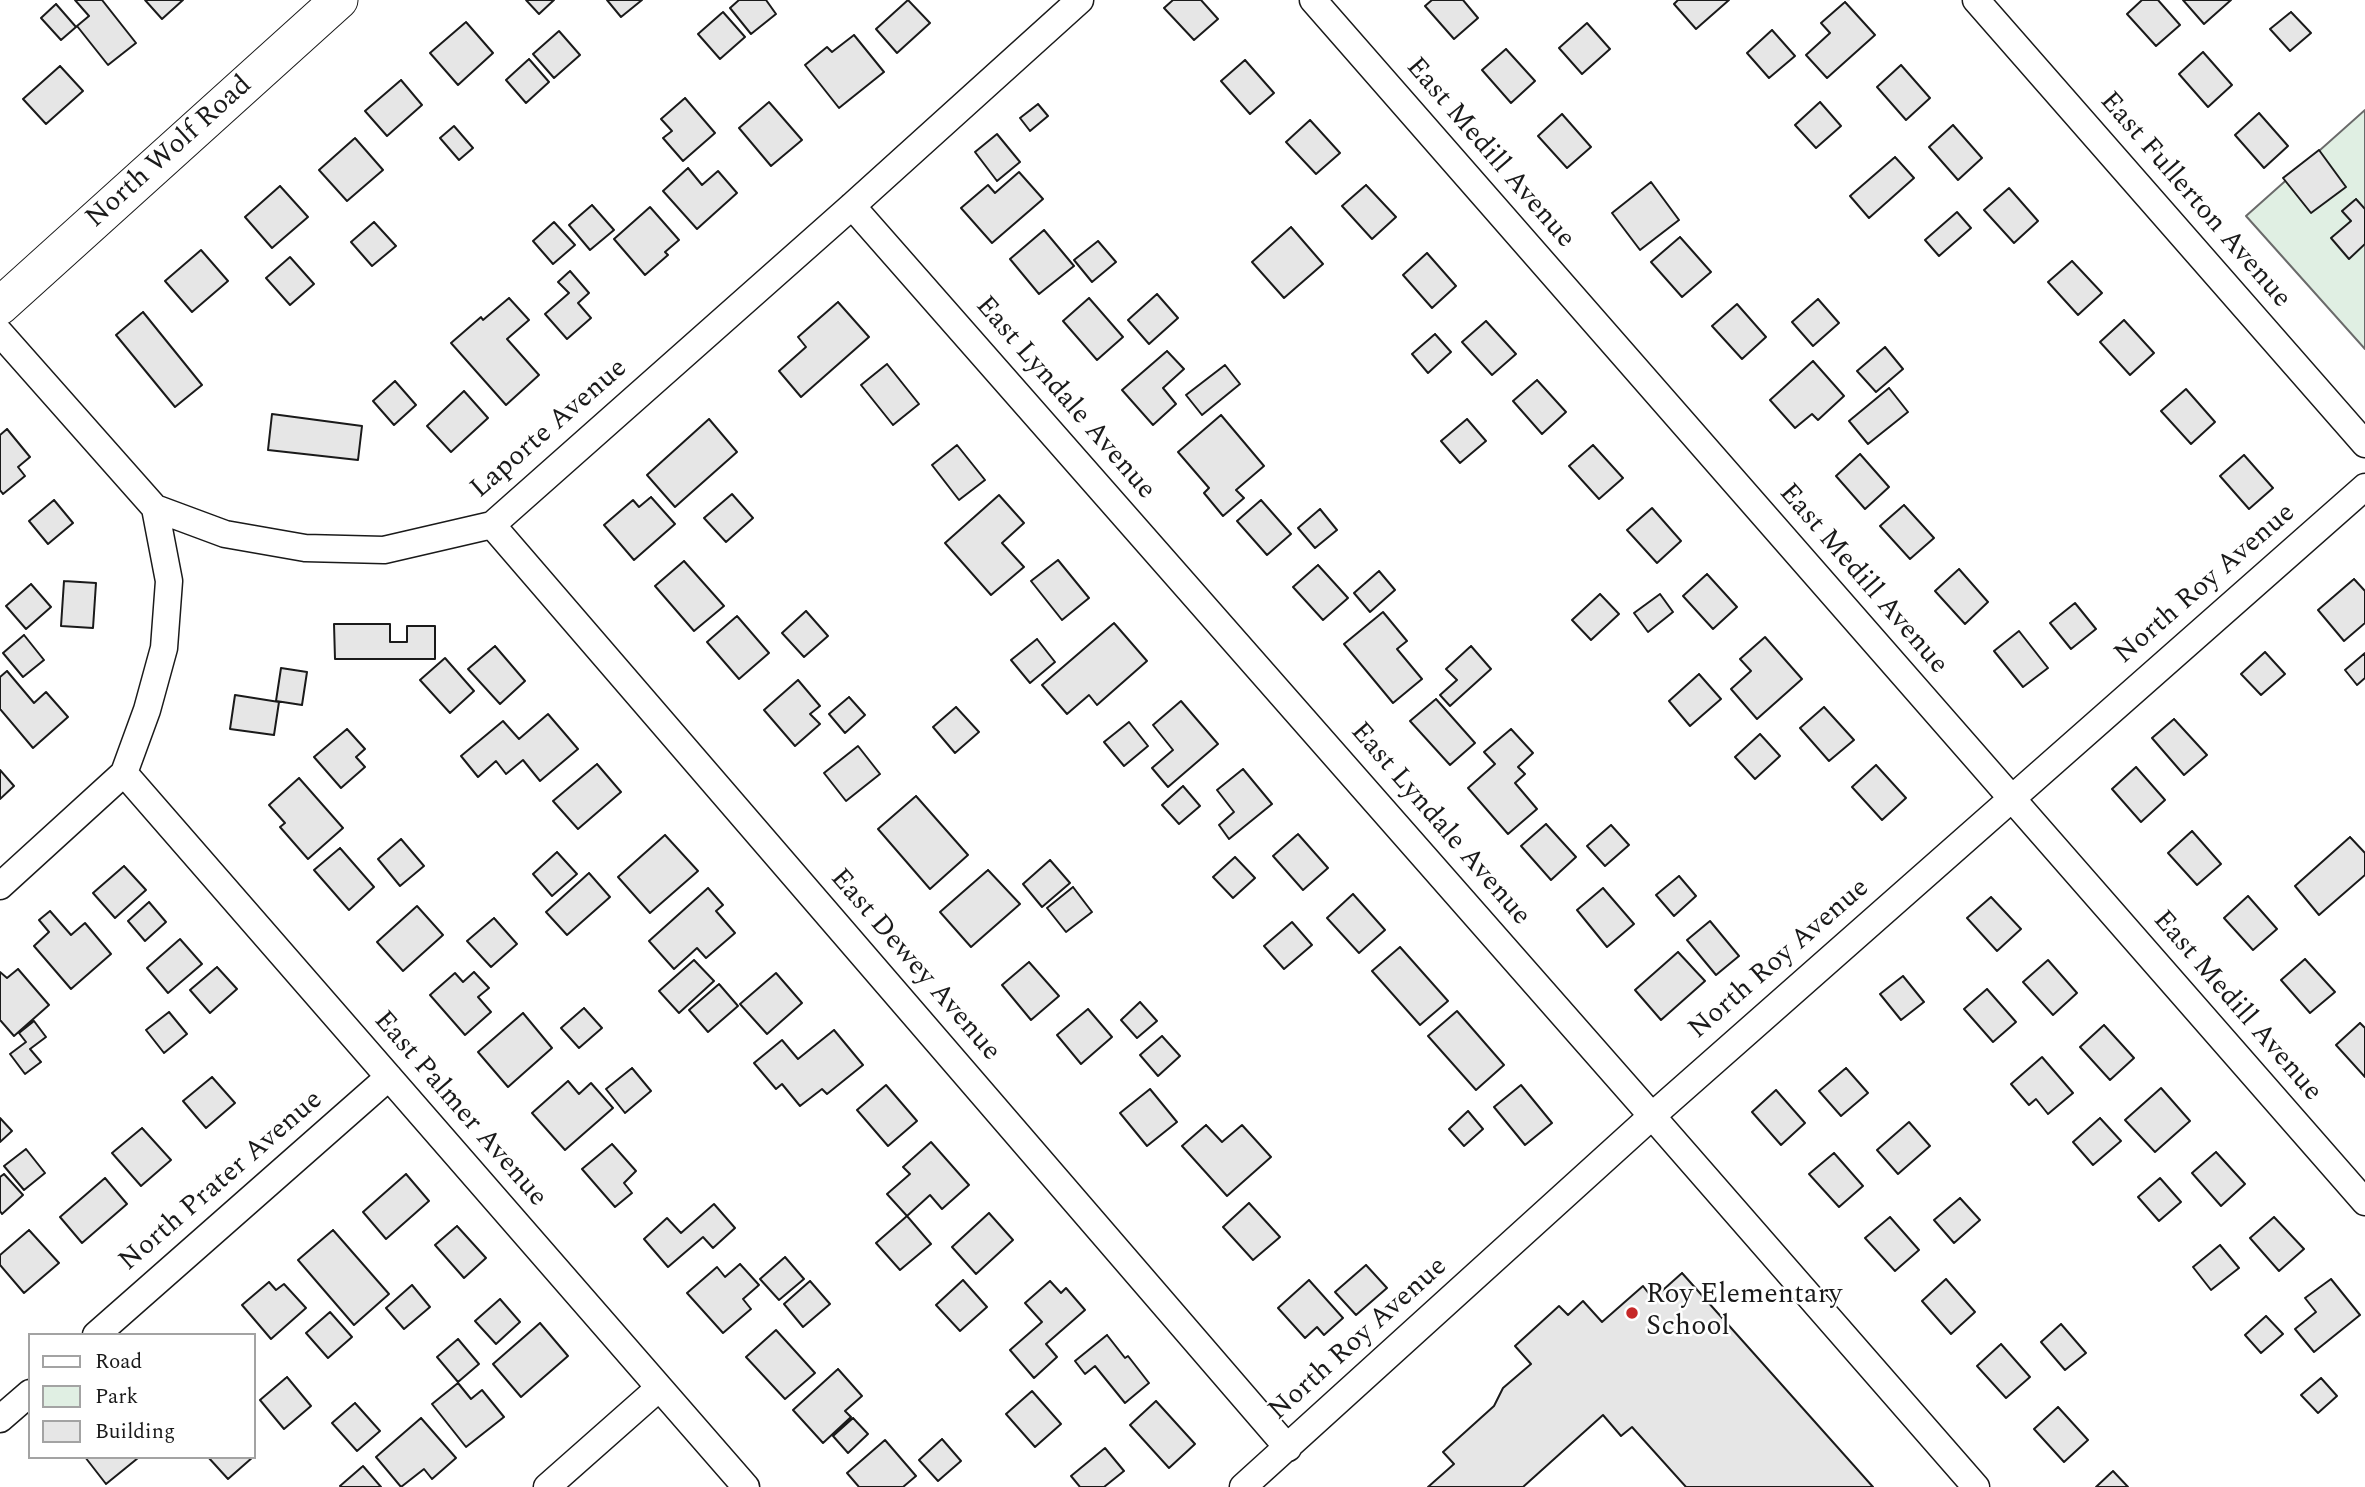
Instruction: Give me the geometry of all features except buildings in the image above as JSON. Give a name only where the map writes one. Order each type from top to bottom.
[{"type":"main road","name":"North Wolf Road","points":[[0,306],[339,0]]},
{"type":"street","name":"Laporte Avenue","points":[[155,508],[225,534],[305,548],[384,550],[492,525],[1080,0]]},
{"type":"street","name":"East Medill Avenue","points":[[1313,0],[2365,1202]]},
{"type":"street","name":"East Fullerton Avenue","points":[[1976,0],[2365,444]]},
{"type":"street","name":"East Lyndale Avenue","points":[[852,206],[1653,1115],[1976,1487]]},
{"type":"street","points":[[0,333],[155,508],[169,580],[164,648],[147,710],[124,774],[0,886]]},
{"type":"street","name":"North Roy Avenue","points":[[1243,1487],[1653,1115],[2365,487]]},
{"type":"street","name":"East Dewey Avenue","points":[[492,525],[1288,1448]]},
{"type":"street","name":"East Palmer Avenue","points":[[124,774],[746,1487]]},
{"type":"street","name":"North Prater Avenue","points":[[98,1333],[389,1077]]},
{"type":"street","points":[[547,1487],[659,1388]]},
{"type":"street","points":[[0,1419],[28,1395]]},
{"type":"green space","points":[[2365,110],[2365,349],[2246,216]]},
{"type":"place","name":"Roy Elementary School","points":[[1632,1313]]}]
